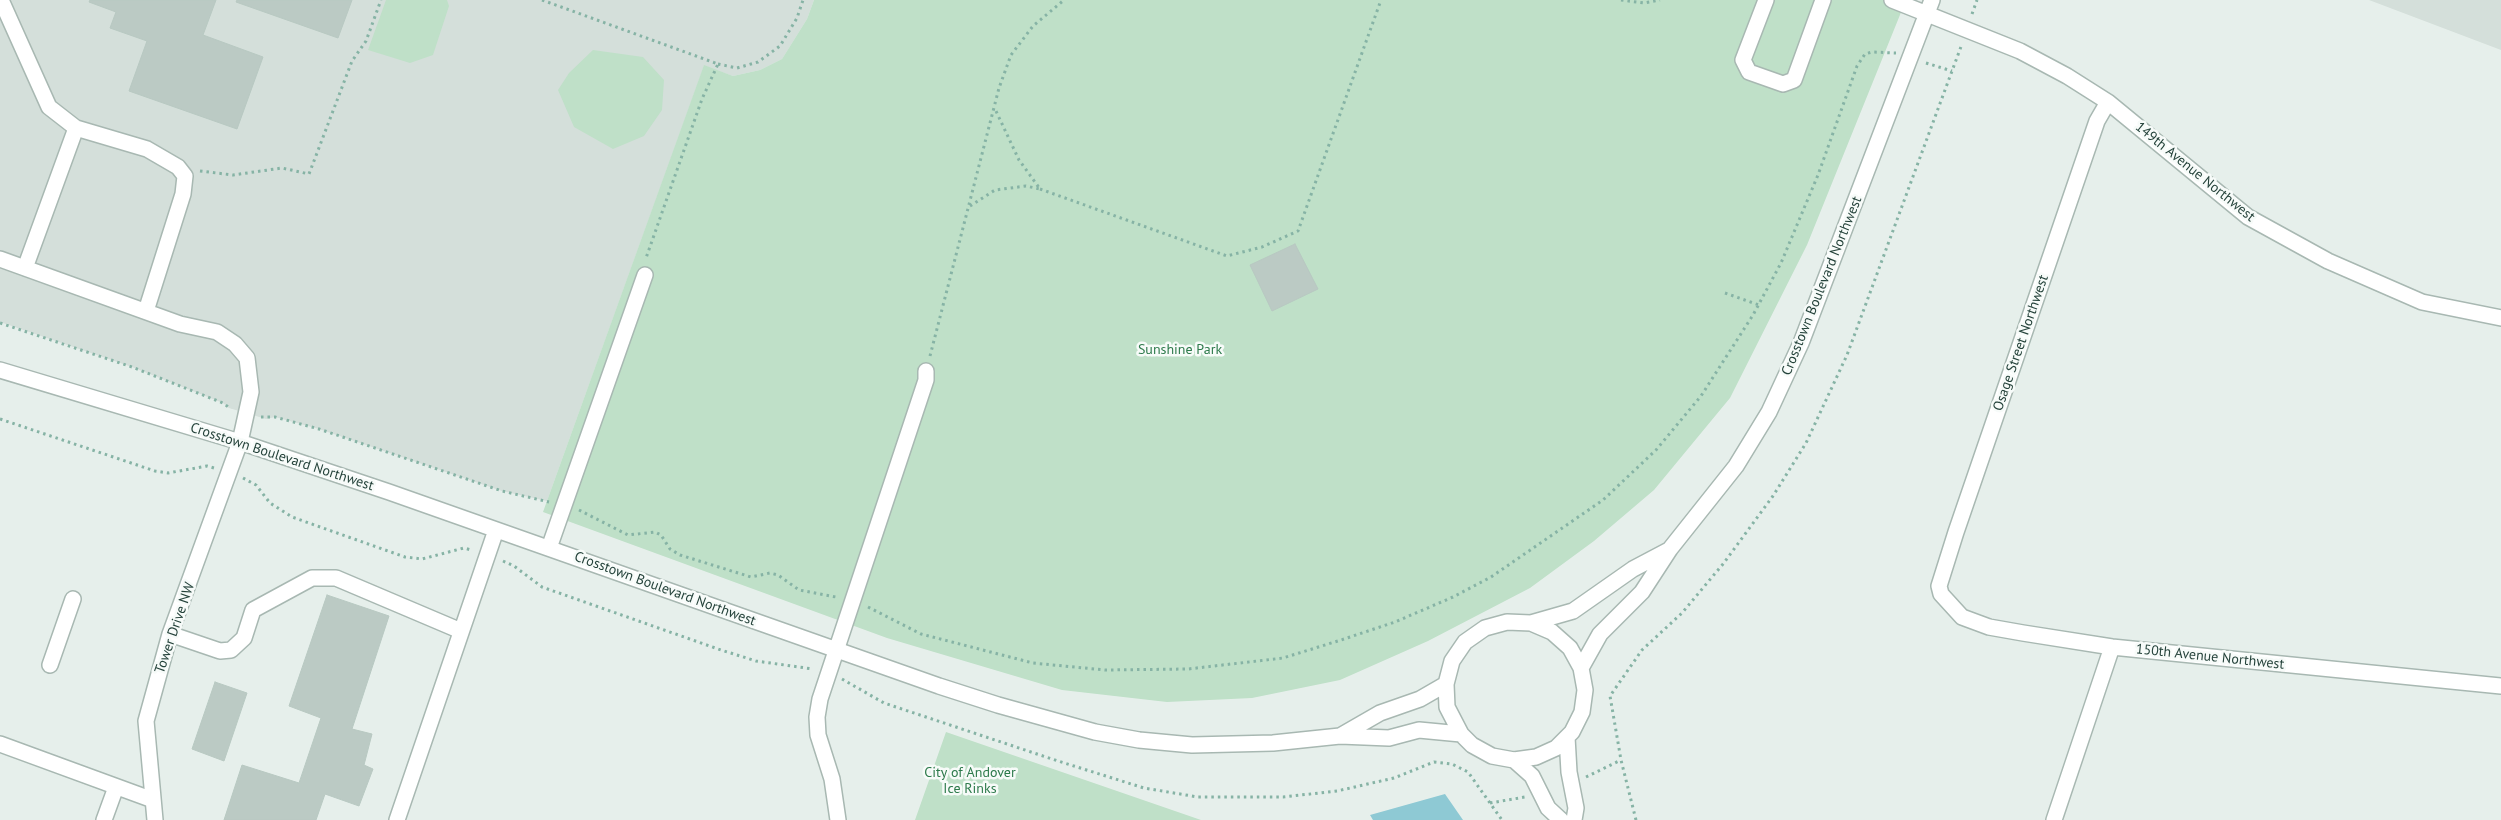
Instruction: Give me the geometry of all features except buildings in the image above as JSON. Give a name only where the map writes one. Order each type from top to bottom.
[{"type":"street","points":[[1,0],[49,107],[76,128],[147,149],[178,167],[185,176],[183,194],[146,311]]},
{"type":"street","points":[[1766,0],[1743,60],[1749,72],[1782,84],[1794,80],[1823,0]]},
{"type":"street","name":"149th Avenue Northwest","points":[[1892,0],[1929,7],[2067,76],[2108,102],[2248,217],[2328,261],[2422,302],[2501,318]]},
{"type":"street","name":"Crosstown Boulevard Northwest","points":[[1582,668],[1600,634],[1642,592],[1670,549],[1736,466],[1769,412],[1786,376],[1840,241],[1929,7]]},
{"type":"street","name":"Osage Street Northwest","points":[[1939,586],[2097,120],[2108,102]]},
{"type":"street","points":[[25,268],[76,128]]},
{"type":"street","name":"Tower Drive NW","points":[[0,259],[180,324],[217,332],[235,344],[247,358],[251,392],[240,442],[170,634],[146,721],[155,820]]},
{"type":"street","points":[[549,548],[645,275]]},
{"type":"street","name":"Crosstown Boulevard Northwest","points":[[0,370],[240,442],[1006,708],[1095,732],[1139,740],[1192,745],[1240,745],[1340,736],[1389,738],[1418,730],[1461,734]]},
{"type":"street","points":[[838,820],[832,779],[818,734],[817,717],[820,699],[923,389],[926,371]]},
{"type":"street","points":[[397,820],[496,530]]},
{"type":"street","name":"Crosstown Boulevard Northwest","points":[[1531,623],[1552,632],[1570,648],[1582,668],[1585,690],[1582,712],[1567,737],[1556,748],[1536,758],[1514,760],[1492,756],[1472,745],[1461,734],[1448,707],[1446,684],[1452,661],[1465,642],[1485,628],[1507,622],[1531,623],[1573,611],[1633,570],[1670,549]]},
{"type":"street","points":[[170,634],[220,651],[232,650],[244,638],[253,610],[312,578],[336,578],[461,631]]},
{"type":"street","name":"150th Avenue Northwest","points":[[1939,586],[1948,603],[1962,617],[1989,626],[2112,647],[2501,686]]},
{"type":"street","points":[[50,665],[73,599]]},
{"type":"street","points":[[2054,820],[2112,647]]},
{"type":"street","name":"Crosstown Boulevard Northwest","points":[[1340,736],[1380,713],[1420,699],[1446,684]]},
{"type":"street","points":[[1567,737],[1569,772],[1576,808],[1574,820]]},
{"type":"street","points":[[0,744],[153,800]]},
{"type":"street","points":[[1514,760],[1532,776],[1548,808],[1561,820]]},
{"type":"street","points":[[104,820],[116,787]]},
{"type":"path","points":[[185,176],[202,170],[233,175],[282,168],[310,174],[352,61],[366,41],[381,0]]},
{"type":"path","points":[[542,0],[718,64],[737,68],[758,62],[780,46],[797,18],[803,0]]},
{"type":"path","points":[[926,371],[995,108],[1011,55],[1033,26],[1064,0]]},
{"type":"path","points":[[970,206],[996,190],[1026,186],[1040,189],[1227,256],[1262,247],[1298,231],[1381,0]]},
{"type":"path","points":[[1621,0],[1644,3],[1660,0]]},
{"type":"path","points":[[1972,14],[1977,0]]},
{"type":"path","points":[[1636,820],[1621,760],[1610,696],[1642,650],[1682,613],[1723,564],[1773,496],[1806,443],[1846,356],[1960,48]]},
{"type":"path","points":[[862,605],[877,610],[921,634],[1024,660],[1072,668],[1142,672],[1225,666],[1283,658],[1395,622],[1453,597],[1491,577],[1603,500],[1656,450],[1686,416],[1717,373],[1759,305],[1797,226],[1856,66],[1865,54],[1897,53]]},
{"type":"path","points":[[1922,61],[1952,72]]},
{"type":"path","points":[[645,275],[646,260],[702,99],[718,64]]},
{"type":"path","points":[[995,108],[1019,160],[1040,189]]},
{"type":"path","points":[[1725,293],[1759,305]]},
{"type":"path","points":[[0,323],[132,367],[223,403],[229,408]]},
{"type":"path","points":[[266,419],[275,417],[319,429],[502,492],[556,503]]},
{"type":"path","points":[[0,419],[155,471],[168,473],[207,466]]},
{"type":"path","points":[[249,481],[256,485],[270,503],[292,517],[405,557],[435,557],[464,548]]},
{"type":"path","points":[[577,510],[628,535],[655,532],[661,535],[670,549],[680,555],[751,576],[770,573],[799,590],[842,598]]},
{"type":"path","points":[[505,561],[542,587],[721,650],[756,661],[811,668]]},
{"type":"path","points":[[844,680],[884,703],[1066,764],[1144,788],[1198,797],[1266,798],[1319,793],[1394,778],[1434,762],[1452,764],[1468,772],[1502,820]]},
{"type":"shaded area","points":[[0,0],[814,0],[807,19],[782,59],[760,70],[733,76],[704,66],[547,501],[502,491],[319,429],[275,417],[266,419],[229,408],[223,403],[132,367],[0,322]]},
{"type":"shaded area","points":[[2369,0],[2501,0],[2501,50]]},
{"type":"green space","points":[[386,0],[447,0],[449,6],[433,55],[410,63],[368,50]]},
{"type":"green space","name":"Sunshine Park","points":[[814,0],[1906,0],[1807,245],[1730,398],[1654,490],[1594,541],[1530,588],[1428,641],[1340,680],[1252,698],[1167,702],[1062,690],[887,638],[543,512],[704,65],[733,76],[760,70],[782,59],[807,19]]},
{"type":"green space","points":[[593,50],[643,57],[664,80],[662,110],[644,136],[613,149],[574,127],[558,90],[569,73]]},
{"type":"green space","name":"City of Andover Ice Rinks","points":[[946,732],[1201,820],[915,820]]},
{"type":"water","points":[[1445,794],[1463,820],[1373,820],[1370,815]]}]
